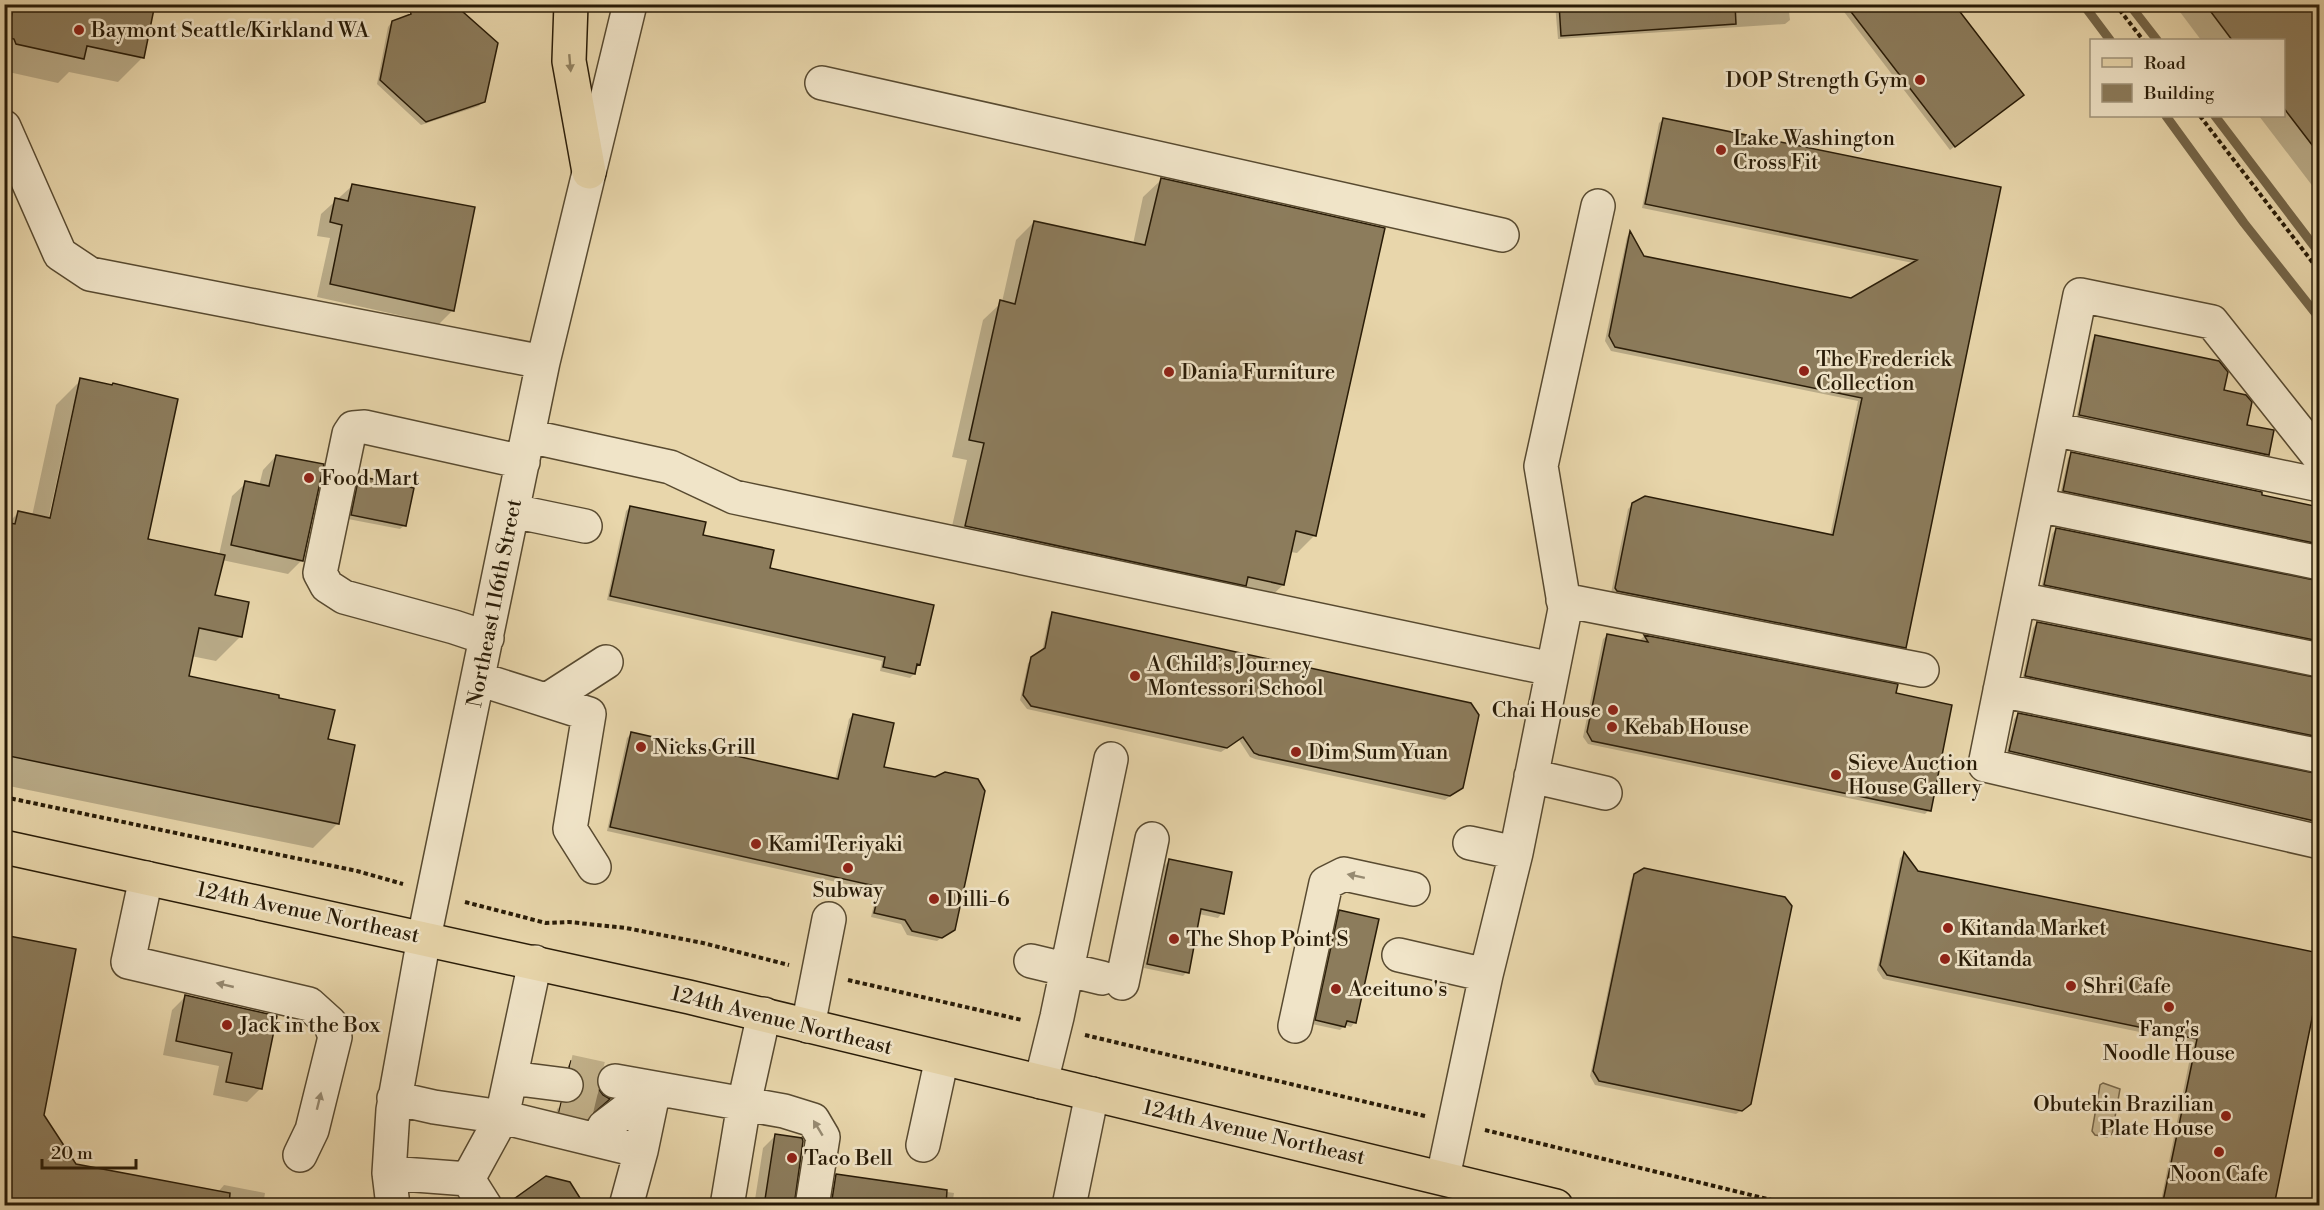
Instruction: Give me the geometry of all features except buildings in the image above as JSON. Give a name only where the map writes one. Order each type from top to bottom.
[{"type":"main road","points":[[571,4],[569,61],[589,172]]},
{"type":"main road","name":"124th Avenue Northeast","points":[[4,847],[764,1014],[1556,1206]]},
{"type":"street","name":"Northeast 116th Street","points":[[393,1206],[389,1173],[394,1098],[424,938],[543,362],[630,4]]},
{"type":"street","points":[[822,83],[1502,235]]},
{"type":"street","points":[[4,127],[60,254],[90,274],[543,362]]},
{"type":"street","points":[[1443,1177],[1486,975],[1516,853],[1565,609],[1541,466],[1598,206]]},
{"type":"street","points":[[2319,458],[2212,322],[2080,295],[1985,765],[2319,842]]},
{"type":"street","points":[[487,638],[344,597],[327,586],[320,573],[349,434],[353,428],[365,427],[669,467],[734,497],[1552,669]]},
{"type":"street","points":[[2053,429],[2319,485]]},
{"type":"street","points":[[2038,505],[2319,563]]},
{"type":"street","points":[[513,511],[585,526]]},
{"type":"street","points":[[2019,599],[2319,660]]},
{"type":"street","points":[[1563,600],[1922,670]]},
{"type":"street","points":[[547,700],[606,662]]},
{"type":"street","points":[[479,679],[589,714],[570,829],[594,867]]},
{"type":"street","points":[[2001,690],[2319,756]]},
{"type":"street","points":[[1041,1082],[1111,759]]},
{"type":"street","points":[[1531,776],[1605,793]]},
{"type":"street","points":[[1031,961],[1112,981],[1152,839]]},
{"type":"street","points":[[1470,843],[1516,853]]},
{"type":"street","points":[[1295,1026],[1326,883],[1344,874],[1413,889]]},
{"type":"street","points":[[146,878],[128,962],[309,1004],[330,1023],[335,1037],[312,1130],[300,1155]]},
{"type":"street","points":[[808,1026],[829,919]]},
{"type":"street","points":[[1399,955],[1486,975]]},
{"type":"street","points":[[468,1179],[502,1117],[516,1079],[535,962]]},
{"type":"street","points":[[727,1206],[744,1104],[764,1014]]},
{"type":"street","points":[[923,1144],[942,1058]]},
{"type":"street","points":[[516,1079],[563,1093],[516,1079]]},
{"type":"street","points":[[654,1089],[609,1104],[654,1089],[784,1111],[813,1120],[823,1137],[812,1206]]},
{"type":"street","points":[[626,1206],[654,1089]]},
{"type":"street","points":[[1069,1206],[1092,1094]]},
{"type":"street","points":[[394,1098],[434,1107],[502,1117],[640,1151]]},
{"type":"street","points":[[389,1173],[468,1179]]},
{"type":"street","points":[[468,1179],[485,1206]]},
{"type":"path","points":[[2115,4],[2142,39]]},
{"type":"path","points":[[2201,117],[2319,272]]},
{"type":"path","points":[[4,797],[357,871]]},
{"type":"path","points":[[501,912],[546,923],[569,922],[626,928],[713,946],[818,973],[1454,1122],[1796,1206]]},
{"type":"shaded area","points":[[2103,1083],[2120,1089],[2112,1134],[2107,1137],[2095,1135],[2092,1131],[2100,1085]]},
{"type":"waterway","points":[[2083,4],[2109,39]]},
{"type":"waterway","points":[[2129,4],[2156,39]]},
{"type":"waterway","points":[[2167,117],[2244,223],[2320,319]]},
{"type":"waterway","points":[[2216,117],[2320,254]]},
{"type":"tunnel","points":[[569,1071],[615,1081]]},
{"type":"tunnel","points":[[562,1101],[608,1112]]},
{"type":"place","name":"Baymont Seattle/Kirkland WA","points":[[79,30]]},
{"type":"place","name":"DOP Strength Gym","points":[[1920,80]]},
{"type":"place","name":"Lake Washington Cross Fit","points":[[1721,150]]},
{"type":"place","name":"The Frederick Collection","points":[[1804,371]]},
{"type":"place","name":"Dania Furniture","points":[[1169,372]]},
{"type":"place","name":"Food Mart","points":[[309,478]]},
{"type":"place","name":"A Child’s Journey Montessori School","points":[[1135,676]]},
{"type":"place","name":"Chai House","points":[[1613,710]]},
{"type":"place","name":"Kebab House","points":[[1612,727]]},
{"type":"place","name":"Nicks Grill","points":[[641,747]]},
{"type":"place","name":"Dim Sum Yuan","points":[[1296,752]]},
{"type":"place","name":"Sieve Auction House Gallery","points":[[1836,775]]},
{"type":"place","name":"Kami Teriyaki","points":[[756,844]]},
{"type":"place","name":"Subway","points":[[848,868]]},
{"type":"place","name":"Dilli-6","points":[[934,899]]},
{"type":"place","name":"Kitanda Market","points":[[1948,928]]},
{"type":"place","name":"The Shop Point S","points":[[1174,939]]},
{"type":"place","name":"Kitanda","points":[[1945,959]]},
{"type":"place","name":"Shri Cafe","points":[[2071,986]]},
{"type":"place","name":"Aceituno's","points":[[1336,989]]},
{"type":"place","name":"Fang's Noodle House","points":[[2169,1007]]},
{"type":"place","name":"Jack in the Box","points":[[227,1025]]},
{"type":"place","name":"Obutekin Brazilian Plate House","points":[[2226,1116]]},
{"type":"place","name":"Noon Cafe","points":[[2219,1152]]},
{"type":"place","name":"Taco Bell","points":[[792,1158]]}]
